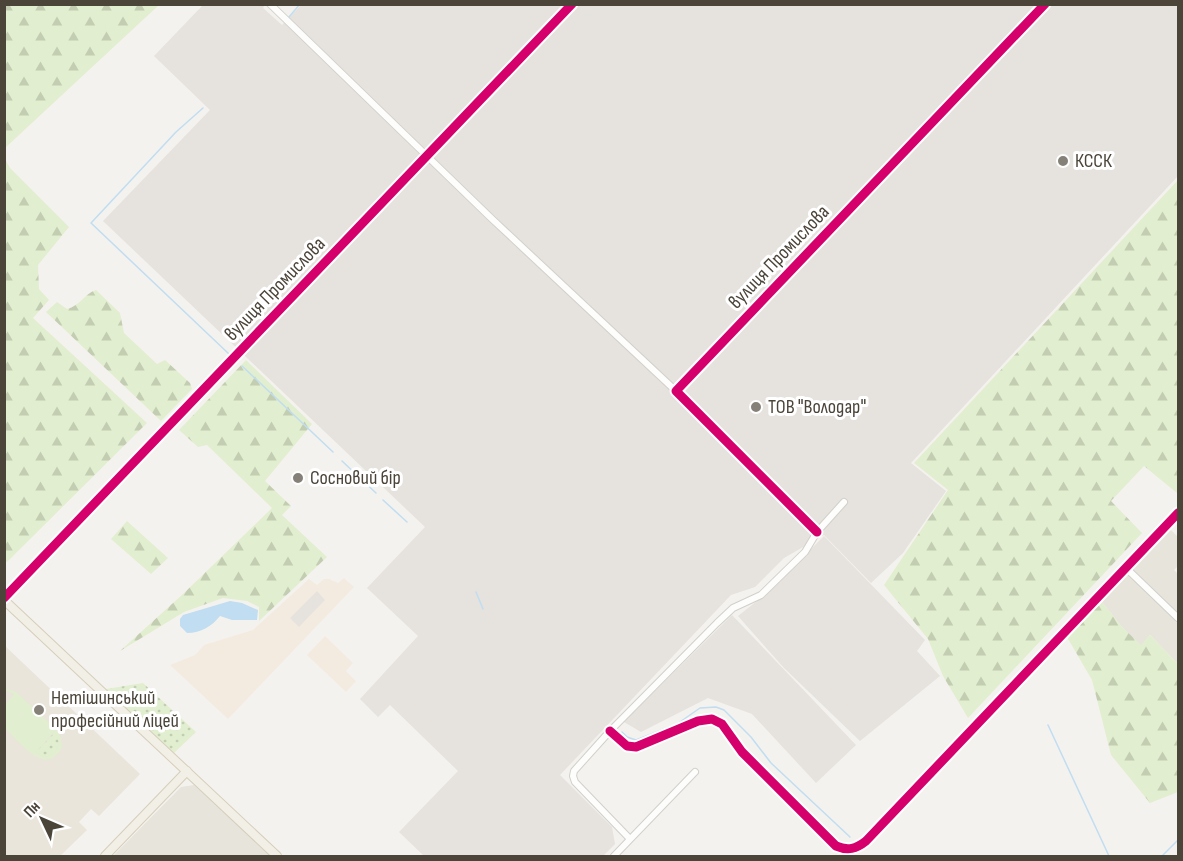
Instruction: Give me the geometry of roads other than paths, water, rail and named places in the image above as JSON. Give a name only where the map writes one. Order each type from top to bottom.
[{"type":"main road","points":[[4,599],[278,856]]},
{"type":"main road","points":[[105,856],[187,771]]},
{"type":"street","points":[[270,4],[676,391],[817,532]]},
{"type":"street","name":"вулиця Промислова","points":[[4,599],[572,4]]},
{"type":"street","name":"вулиця Промислова","points":[[676,391],[1045,4]]},
{"type":"street","points":[[630,839],[573,778],[575,770],[610,731],[733,608],[761,595],[805,552],[817,532],[844,502]]},
{"type":"street","points":[[610,731],[627,746],[636,747],[698,721],[717,720],[728,730],[742,752],[836,846],[849,849],[858,847],[1179,513]]},
{"type":"street","points":[[1126,568],[1179,618]]},
{"type":"street","points":[[614,856],[696,772]]},
{"type":"water","points":[[230,601],[258,610],[257,620],[232,620],[220,616],[206,628],[192,633],[187,633],[180,626],[180,619],[183,615]]},
{"type":"waterway","points":[[289,17],[300,4]]},
{"type":"waterway","points":[[203,108],[176,132],[91,223],[229,354]]},
{"type":"waterway","points":[[242,366],[333,452]]},
{"type":"waterway","points":[[342,461],[376,493]]},
{"type":"waterway","points":[[383,500],[407,522]]},
{"type":"waterway","points":[[476,592],[483,609]]},
{"type":"waterway","points":[[622,732],[627,737],[636,740],[677,724],[700,708],[716,707],[724,710],[751,737],[771,763],[850,837]]},
{"type":"waterway","points":[[1048,725],[1109,856]]},
{"type":"waterway","points":[[1162,856],[1178,840]]},
{"type":"place","name":"КССК","points":[[1063,161]]},
{"type":"place","name":"ТОВ \"Володар\"","points":[[756,407]]},
{"type":"place","name":"Сосновий бір","points":[[298,478]]},
{"type":"place","name":"Нетішинський професійний ліцей","points":[[39,710]]}]
